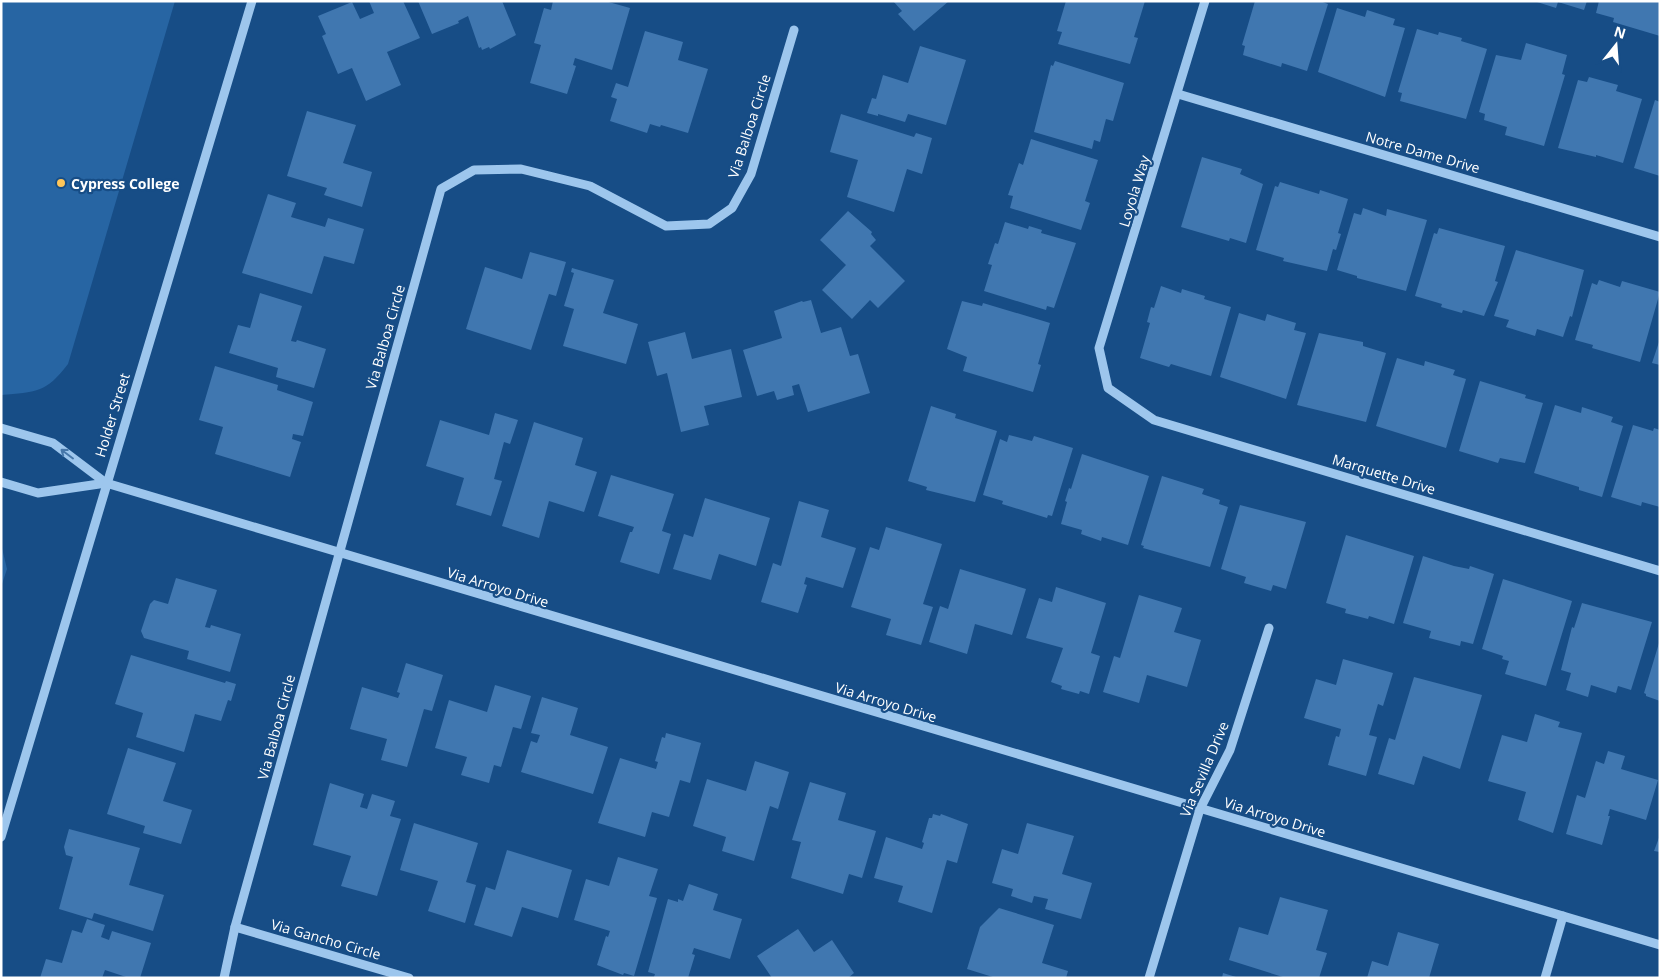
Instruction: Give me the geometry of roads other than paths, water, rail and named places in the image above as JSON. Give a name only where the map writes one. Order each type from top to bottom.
[{"type":"street","name":"Holder Street","points":[[1,837],[252,1]]},
{"type":"street","name":"Loyola Way","points":[[1108,388],[1099,348],[1205,1]]},
{"type":"street","name":"Via Balboa Circle","points":[[224,978],[236,927],[441,189],[474,170],[521,169],[590,186],[666,226],[708,224],[732,208],[751,174],[794,30]]},
{"type":"street","name":"Notre Dame Drive","points":[[1178,94],[1660,237]]},
{"type":"street","name":"Marquette Drive","points":[[1108,388],[1154,420],[1660,571]]},
{"type":"street","points":[[1,428],[52,443],[106,483]]},
{"type":"street","points":[[1,482],[38,493],[106,483]]},
{"type":"street","name":"Via Arroyo Drive","points":[[106,483],[339,554],[1660,945]]},
{"type":"street","name":"Via Sevilla Drive","points":[[1149,978],[1200,809],[1230,750],[1269,628]]},
{"type":"street","points":[[1545,978],[1563,916]]},
{"type":"street","name":"Via Gancho Circle","points":[[236,927],[409,978]]},
{"type":"place","name":"Cypress College","points":[[61,183]]}]
